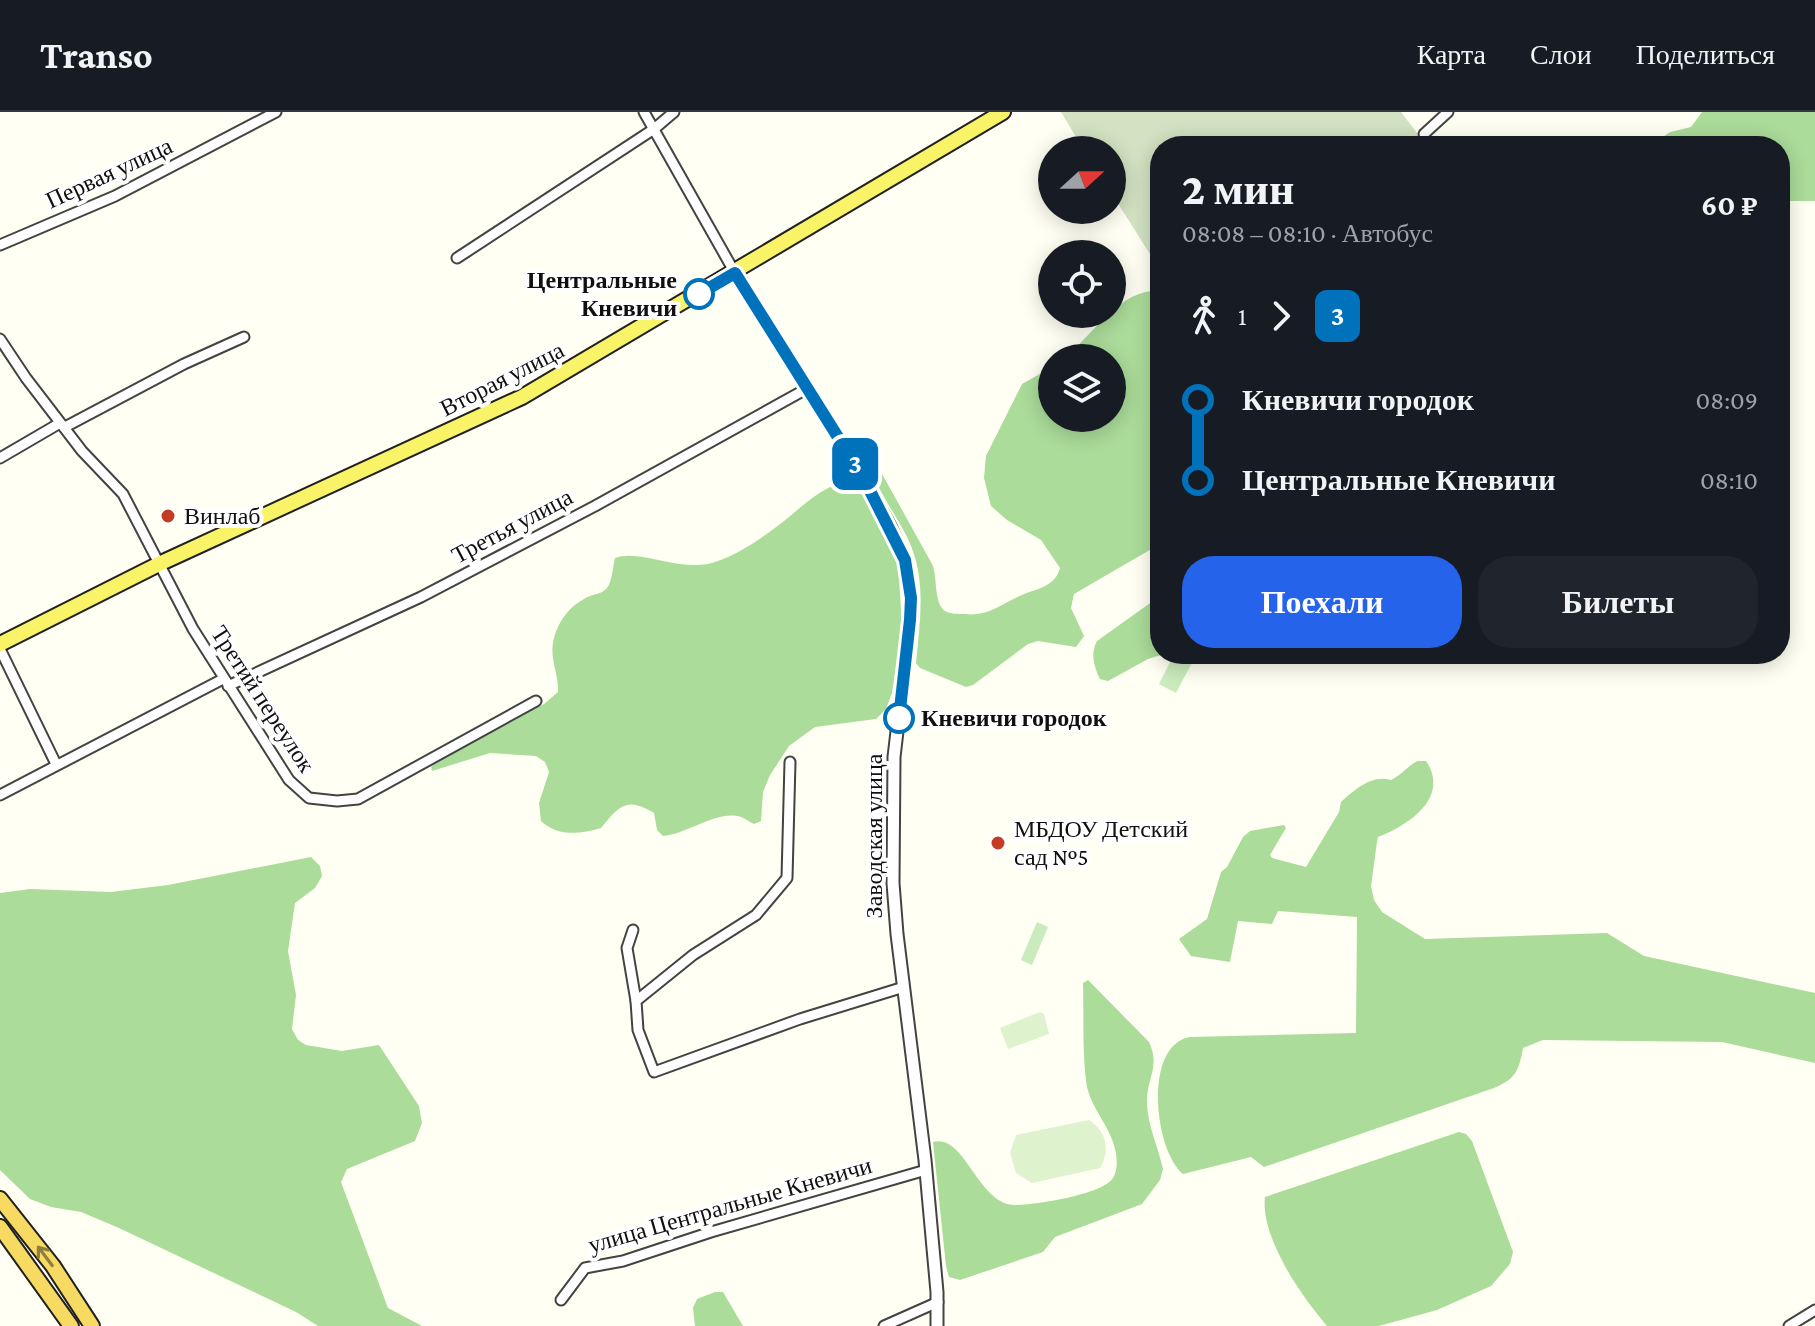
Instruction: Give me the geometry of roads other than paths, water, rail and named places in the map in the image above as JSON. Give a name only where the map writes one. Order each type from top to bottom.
[{"type":"highway","points":[[0,1199],[53,1266],[92,1326]]},
{"type":"highway","points":[[0,1227],[71,1326]]},
{"type":"main road","name":"Вторая улица","points":[[0,646],[161,563],[522,397],[1003,112]]},
{"type":"street","name":"Первая улица","points":[[0,245],[115,196],[276,112]]},
{"type":"street","points":[[644,112],[735,273]]},
{"type":"street","points":[[457,258],[654,129],[674,112]]},
{"type":"street","points":[[1424,134],[1448,112]]},
{"type":"street","name":"Заводская улица","points":[[735,273],[863,477],[890,526],[905,560],[909,578],[910,620],[894,757],[893,883],[926,1170],[938,1302],[937,1326]]},
{"type":"street","points":[[0,458],[184,364],[244,337]]},
{"type":"street","name":"Третий переулок","points":[[0,339],[82,451],[123,494],[187,619],[225,683],[289,780],[309,798],[337,801],[358,799],[536,701]]},
{"type":"street","name":"Третья улица","points":[[0,795],[56,764],[225,683],[421,597],[595,506],[808,388]]},
{"type":"street","points":[[0,646],[56,764]]},
{"type":"street","points":[[636,1001],[693,955],[756,915],[787,878],[790,762]]},
{"type":"street","points":[[633,930],[627,948],[638,1030],[654,1072],[800,1019],[904,987]]},
{"type":"street","name":"улица Центральные Кневичи","points":[[561,1300],[585,1268],[623,1261],[711,1232],[926,1170]]},
{"type":"street","points":[[884,1326],[938,1302]]},
{"type":"street","points":[[1789,1326],[1815,1310]]},
{"type":"place","name":"Центральные Кневичи","points":[[699,294]]},
{"type":"place","name":"Винлаб","points":[[168,516]]},
{"type":"place","name":"Кневичи городок","points":[[899,718]]},
{"type":"place","name":"МБДОУ Детский сад №5","points":[[998,843]]}]
